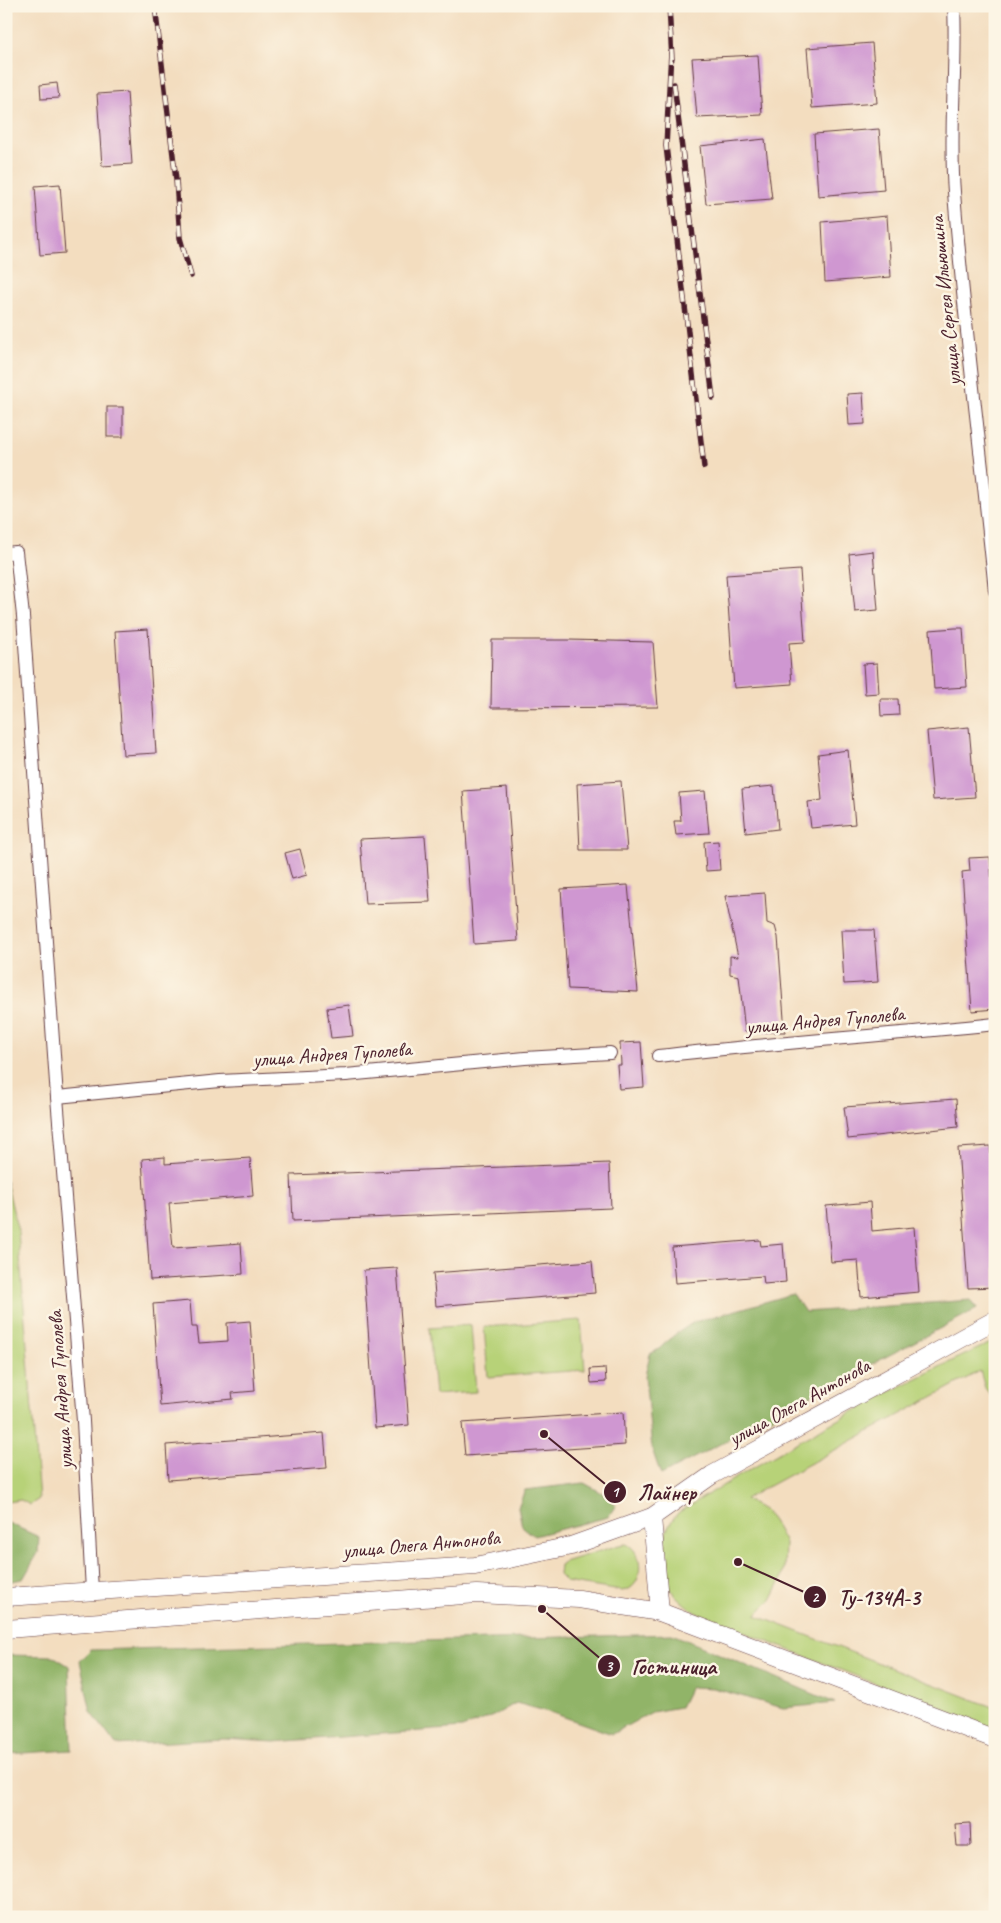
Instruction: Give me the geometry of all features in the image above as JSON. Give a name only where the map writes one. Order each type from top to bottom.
[{"type":"street","name":"улица Сергея Ильюшина","points":[[954,6],[956,28],[952,101],[954,190],[995,591]]},
{"type":"street","name":"улица Андрея Туполева","points":[[11,552],[23,616],[57,1097],[83,1421],[92,1590]]},
{"type":"street","name":"улица Андрея Туполева","points":[[658,1056],[995,1024]]},
{"type":"street","name":"улица Андрея Туполева","points":[[57,1097],[220,1081],[346,1075],[524,1058],[610,1053]]},
{"type":"street","name":"улица Олега Антонова","points":[[6,1597],[474,1566],[571,1546],[652,1517],[712,1475],[995,1320]]},
{"type":"street","points":[[652,1517],[660,1612]]},
{"type":"street","points":[[6,1629],[477,1594],[579,1599],[660,1612],[995,1739]]},
{"type":"green space","points":[[6,1181],[18,1231],[39,1499],[30,1505],[21,1500],[6,1502]]},
{"type":"green space","points":[[793,1294],[805,1312],[971,1300],[977,1309],[661,1475],[652,1449],[645,1376],[650,1354],[694,1322]]},
{"type":"green space","points":[[581,1320],[585,1370],[488,1377],[484,1327]]},
{"type":"green space","points":[[471,1325],[476,1392],[435,1395],[429,1328]]},
{"type":"green space","points":[[995,1341],[995,1401],[985,1388],[980,1371],[745,1499],[765,1511],[785,1543],[784,1569],[781,1580],[771,1600],[755,1615],[995,1708],[995,1730],[702,1616],[674,1594],[664,1574],[661,1552],[667,1530],[679,1512],[756,1466],[874,1400]]},
{"type":"green space","points":[[584,1483],[608,1496],[616,1505],[608,1517],[534,1536],[522,1526],[518,1507],[525,1490]]},
{"type":"green space","points":[[6,1522],[39,1537],[38,1553],[23,1579],[6,1582]]},
{"type":"green space","points":[[626,1544],[637,1554],[640,1570],[635,1584],[629,1589],[621,1591],[566,1582],[559,1575],[560,1565],[564,1562]]},
{"type":"green space","points":[[672,1634],[835,1703],[783,1708],[713,1688],[690,1687],[680,1707],[652,1712],[612,1734],[553,1713],[516,1703],[493,1716],[462,1728],[274,1742],[224,1739],[116,1745],[91,1712],[80,1661],[91,1650]]},
{"type":"green space","points":[[6,1655],[53,1656],[69,1666],[72,1750],[6,1754]]},
{"type":"building","points":[[872,43],[877,103],[812,108],[807,48]]},
{"type":"building","points":[[758,55],[762,115],[697,118],[692,58]]},
{"type":"building","points":[[57,83],[59,98],[41,99],[40,85]]},
{"type":"building","points":[[127,92],[132,164],[102,166],[97,94]]},
{"type":"building","points":[[879,129],[884,190],[818,196],[814,134]]},
{"type":"building","points":[[765,139],[772,199],[706,204],[700,146]]},
{"type":"building","points":[[60,184],[65,253],[40,255],[35,186]]},
{"type":"building","points":[[887,216],[891,277],[825,282],[822,222]]},
{"type":"building","points":[[863,393],[865,424],[849,425],[847,394]]},
{"type":"building","points":[[107,407],[123,407],[123,437],[107,437]]},
{"type":"building","points":[[873,551],[878,610],[855,612],[849,554]]},
{"type":"building","points":[[800,570],[805,642],[789,643],[792,684],[734,688],[726,575]]},
{"type":"building","points":[[963,628],[967,687],[934,689],[930,630]]},
{"type":"building","points":[[148,629],[156,753],[123,755],[115,631]]},
{"type":"building","points":[[492,640],[653,642],[658,707],[491,708]]},
{"type":"building","points":[[877,663],[879,693],[865,694],[863,664]]},
{"type":"building","points":[[880,699],[898,699],[899,715],[881,716]]},
{"type":"building","points":[[969,727],[975,797],[933,800],[927,731]]},
{"type":"building","points":[[848,750],[855,824],[811,828],[808,802],[822,800],[818,754]]},
{"type":"building","points":[[621,781],[627,850],[580,850],[577,784]]},
{"type":"building","points":[[774,786],[778,829],[746,833],[742,789]]},
{"type":"building","points":[[507,788],[518,941],[474,944],[463,791]]},
{"type":"building","points":[[705,791],[709,833],[676,835],[674,821],[681,821],[679,793]]},
{"type":"building","points":[[425,836],[430,902],[365,904],[360,839]]},
{"type":"building","points":[[718,841],[720,870],[706,871],[704,842]]},
{"type":"building","points":[[300,849],[307,875],[292,879],[285,853]]},
{"type":"building","points":[[990,857],[995,927],[995,1009],[972,1011],[962,872],[970,871],[969,858]]},
{"type":"building","points":[[628,885],[638,992],[568,989],[561,889]]},
{"type":"building","points":[[765,893],[767,923],[775,926],[778,937],[785,1032],[745,1032],[739,976],[730,974],[730,956],[738,957],[725,896]]},
{"type":"building","points":[[841,930],[874,930],[878,982],[844,984]]},
{"type":"building","points":[[349,1005],[353,1036],[331,1038],[327,1008]]},
{"type":"building","points":[[641,1042],[644,1087],[619,1089],[617,1065],[621,1065],[620,1043]]},
{"type":"building","points":[[956,1099],[958,1127],[848,1139],[844,1107]]},
{"type":"building","points":[[990,1146],[995,1205],[995,1287],[968,1288],[958,1148]]},
{"type":"building","points":[[165,1157],[165,1164],[250,1158],[253,1196],[169,1203],[173,1248],[241,1243],[243,1274],[150,1280],[142,1159]]},
{"type":"building","points":[[609,1163],[611,1208],[293,1221],[291,1175]]},
{"type":"building","points":[[870,1202],[872,1231],[914,1227],[919,1292],[861,1297],[858,1260],[831,1262],[826,1206]]},
{"type":"building","points":[[760,1240],[761,1246],[783,1244],[786,1282],[764,1284],[763,1276],[675,1283],[672,1247]]},
{"type":"building","points":[[592,1261],[595,1293],[436,1306],[433,1273]]},
{"type":"building","points":[[397,1268],[409,1425],[375,1428],[364,1270]]},
{"type":"building","points":[[190,1301],[192,1327],[197,1327],[199,1343],[228,1341],[227,1323],[250,1321],[255,1391],[232,1393],[233,1399],[160,1406],[153,1304]]},
{"type":"building","points":[[605,1368],[606,1382],[591,1383],[590,1369]]},
{"type":"building","points":[[623,1412],[625,1445],[465,1456],[462,1423]]},
{"type":"building","points":[[324,1433],[327,1468],[168,1480],[166,1445]]},
{"type":"building","points":[[970,1823],[971,1846],[957,1846],[955,1824]]},
{"type":"railway","points":[[155,6],[176,180],[180,238],[191,276]]},
{"type":"railway","points":[[669,6],[672,59]]},
{"type":"railway","points":[[671,52],[666,146],[704,467]]},
{"type":"railway","points":[[674,84],[713,398]]},
{"type":"place","name":"Лайнер","points":[[544,1434]]},
{"type":"place","name":"Ту-134А-3","points":[[738,1562]]},
{"type":"place","name":"Гостиница","points":[[542,1609]]}]
